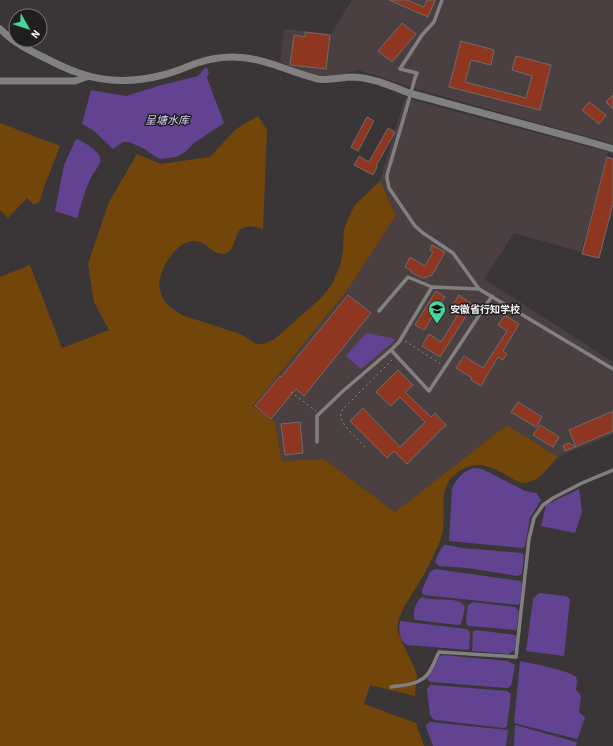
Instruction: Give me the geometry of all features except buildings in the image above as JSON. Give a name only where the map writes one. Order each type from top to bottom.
[{"type":"street","points":[[0,29],[25,47],[71,70],[102,79],[140,79],[164,75],[206,60],[229,57],[250,58],[319,79],[371,79],[409,93],[613,149]]},
{"type":"street","points":[[0,81],[75,81],[89,76]]},
{"type":"lane","points":[[442,0],[434,22],[422,35],[400,69],[417,73],[387,175],[388,185],[415,226],[453,253],[479,289],[613,370]]},
{"type":"lane","points":[[379,312],[408,277],[432,287],[479,289]]},
{"type":"lane","points":[[317,442],[317,416],[343,391],[400,342],[432,287]]},
{"type":"lane","points":[[391,350],[429,392],[492,296]]},
{"type":"lane","points":[[391,687],[416,682],[423,678],[439,652],[516,658],[532,523],[543,505],[553,498],[582,482],[613,470]]},
{"type":"path","points":[[402,338],[445,366]]},
{"type":"path","points":[[365,447],[343,423],[341,417],[342,412],[348,404],[396,356]]},
{"type":"path","points":[[291,392],[319,414]]},
{"type":"shaded area","points":[[352,0],[613,0],[613,144],[420,90],[358,70],[335,77],[304,73],[280,62],[284,29],[331,34]]},
{"type":"shaded area","name":"安徽省行知学校","points":[[405,98],[608,152],[581,252],[514,233],[484,279],[613,362],[613,434],[558,457],[507,425],[395,512],[324,459],[282,461],[275,422],[253,406],[349,288],[396,215],[380,181]]},
{"type":"shaded area","points":[[258,116],[267,130],[263,229],[250,226],[241,229],[230,251],[222,254],[198,241],[193,241],[180,246],[165,264],[159,285],[162,297],[173,309],[182,315],[240,334],[257,344],[264,344],[276,338],[321,298],[330,287],[341,263],[344,229],[349,217],[355,205],[380,181],[396,215],[349,288],[253,406],[275,422],[282,461],[324,459],[395,512],[507,425],[558,457],[539,477],[527,482],[518,482],[487,466],[475,465],[463,469],[453,476],[447,484],[444,493],[444,523],[439,543],[426,571],[400,615],[397,627],[398,633],[417,674],[415,696],[370,685],[364,704],[416,723],[424,746],[0,746],[0,277],[30,265],[62,348],[109,330],[94,302],[88,264],[109,202],[137,154],[161,164],[210,157],[236,129]]},
{"type":"shaded area","points":[[0,123],[60,146],[40,201],[34,205],[27,198],[8,218],[0,210]]},
{"type":"water","name":"呈塘水库","points":[[206,67],[209,72],[207,78],[224,123],[176,157],[160,159],[145,149],[129,142],[123,142],[113,149],[93,130],[82,124],[91,90],[126,96],[198,76]]},
{"type":"water","points":[[76,139],[94,149],[100,157],[99,164],[88,185],[77,218],[55,211],[64,165]]},
{"type":"water","points":[[366,333],[395,339],[361,369],[346,356]]},
{"type":"water","points":[[474,468],[482,469],[525,491],[536,493],[541,500],[530,518],[525,546],[522,548],[449,541],[452,489],[460,476],[466,471]]},
{"type":"water","points":[[579,489],[582,512],[575,533],[541,526],[546,505]]},
{"type":"water","points":[[445,545],[462,548],[522,553],[524,556],[522,574],[518,576],[468,568],[439,566],[435,562],[440,551]]},
{"type":"water","points":[[435,569],[521,581],[520,603],[518,605],[424,595],[422,590],[430,572]]},
{"type":"water","points":[[539,593],[566,596],[570,599],[564,656],[526,651],[533,599]]},
{"type":"water","points":[[422,597],[460,602],[465,607],[461,624],[458,625],[415,620],[415,607]]},
{"type":"water","points":[[473,602],[515,607],[519,611],[516,630],[467,625],[466,619],[468,605]]},
{"type":"water","points":[[400,621],[467,629],[470,632],[469,650],[407,645],[402,640],[399,631]]},
{"type":"water","points":[[476,630],[515,635],[515,650],[508,654],[472,651],[473,631]]},
{"type":"water","points":[[443,655],[508,661],[515,665],[511,686],[507,688],[430,682],[427,679],[440,656]]},
{"type":"water","points":[[520,661],[559,670],[577,678],[576,690],[581,697],[579,712],[585,717],[577,739],[514,723]]},
{"type":"water","points":[[430,685],[507,691],[511,694],[507,727],[503,728],[433,719],[430,715],[427,689]]},
{"type":"water","points":[[430,722],[508,730],[506,746],[433,746],[426,727],[426,725]]},
{"type":"water","points":[[515,725],[577,743],[576,746],[514,746]]},
{"type":"place","name":"安徽省行知学校","points":[[437,324]]}]
